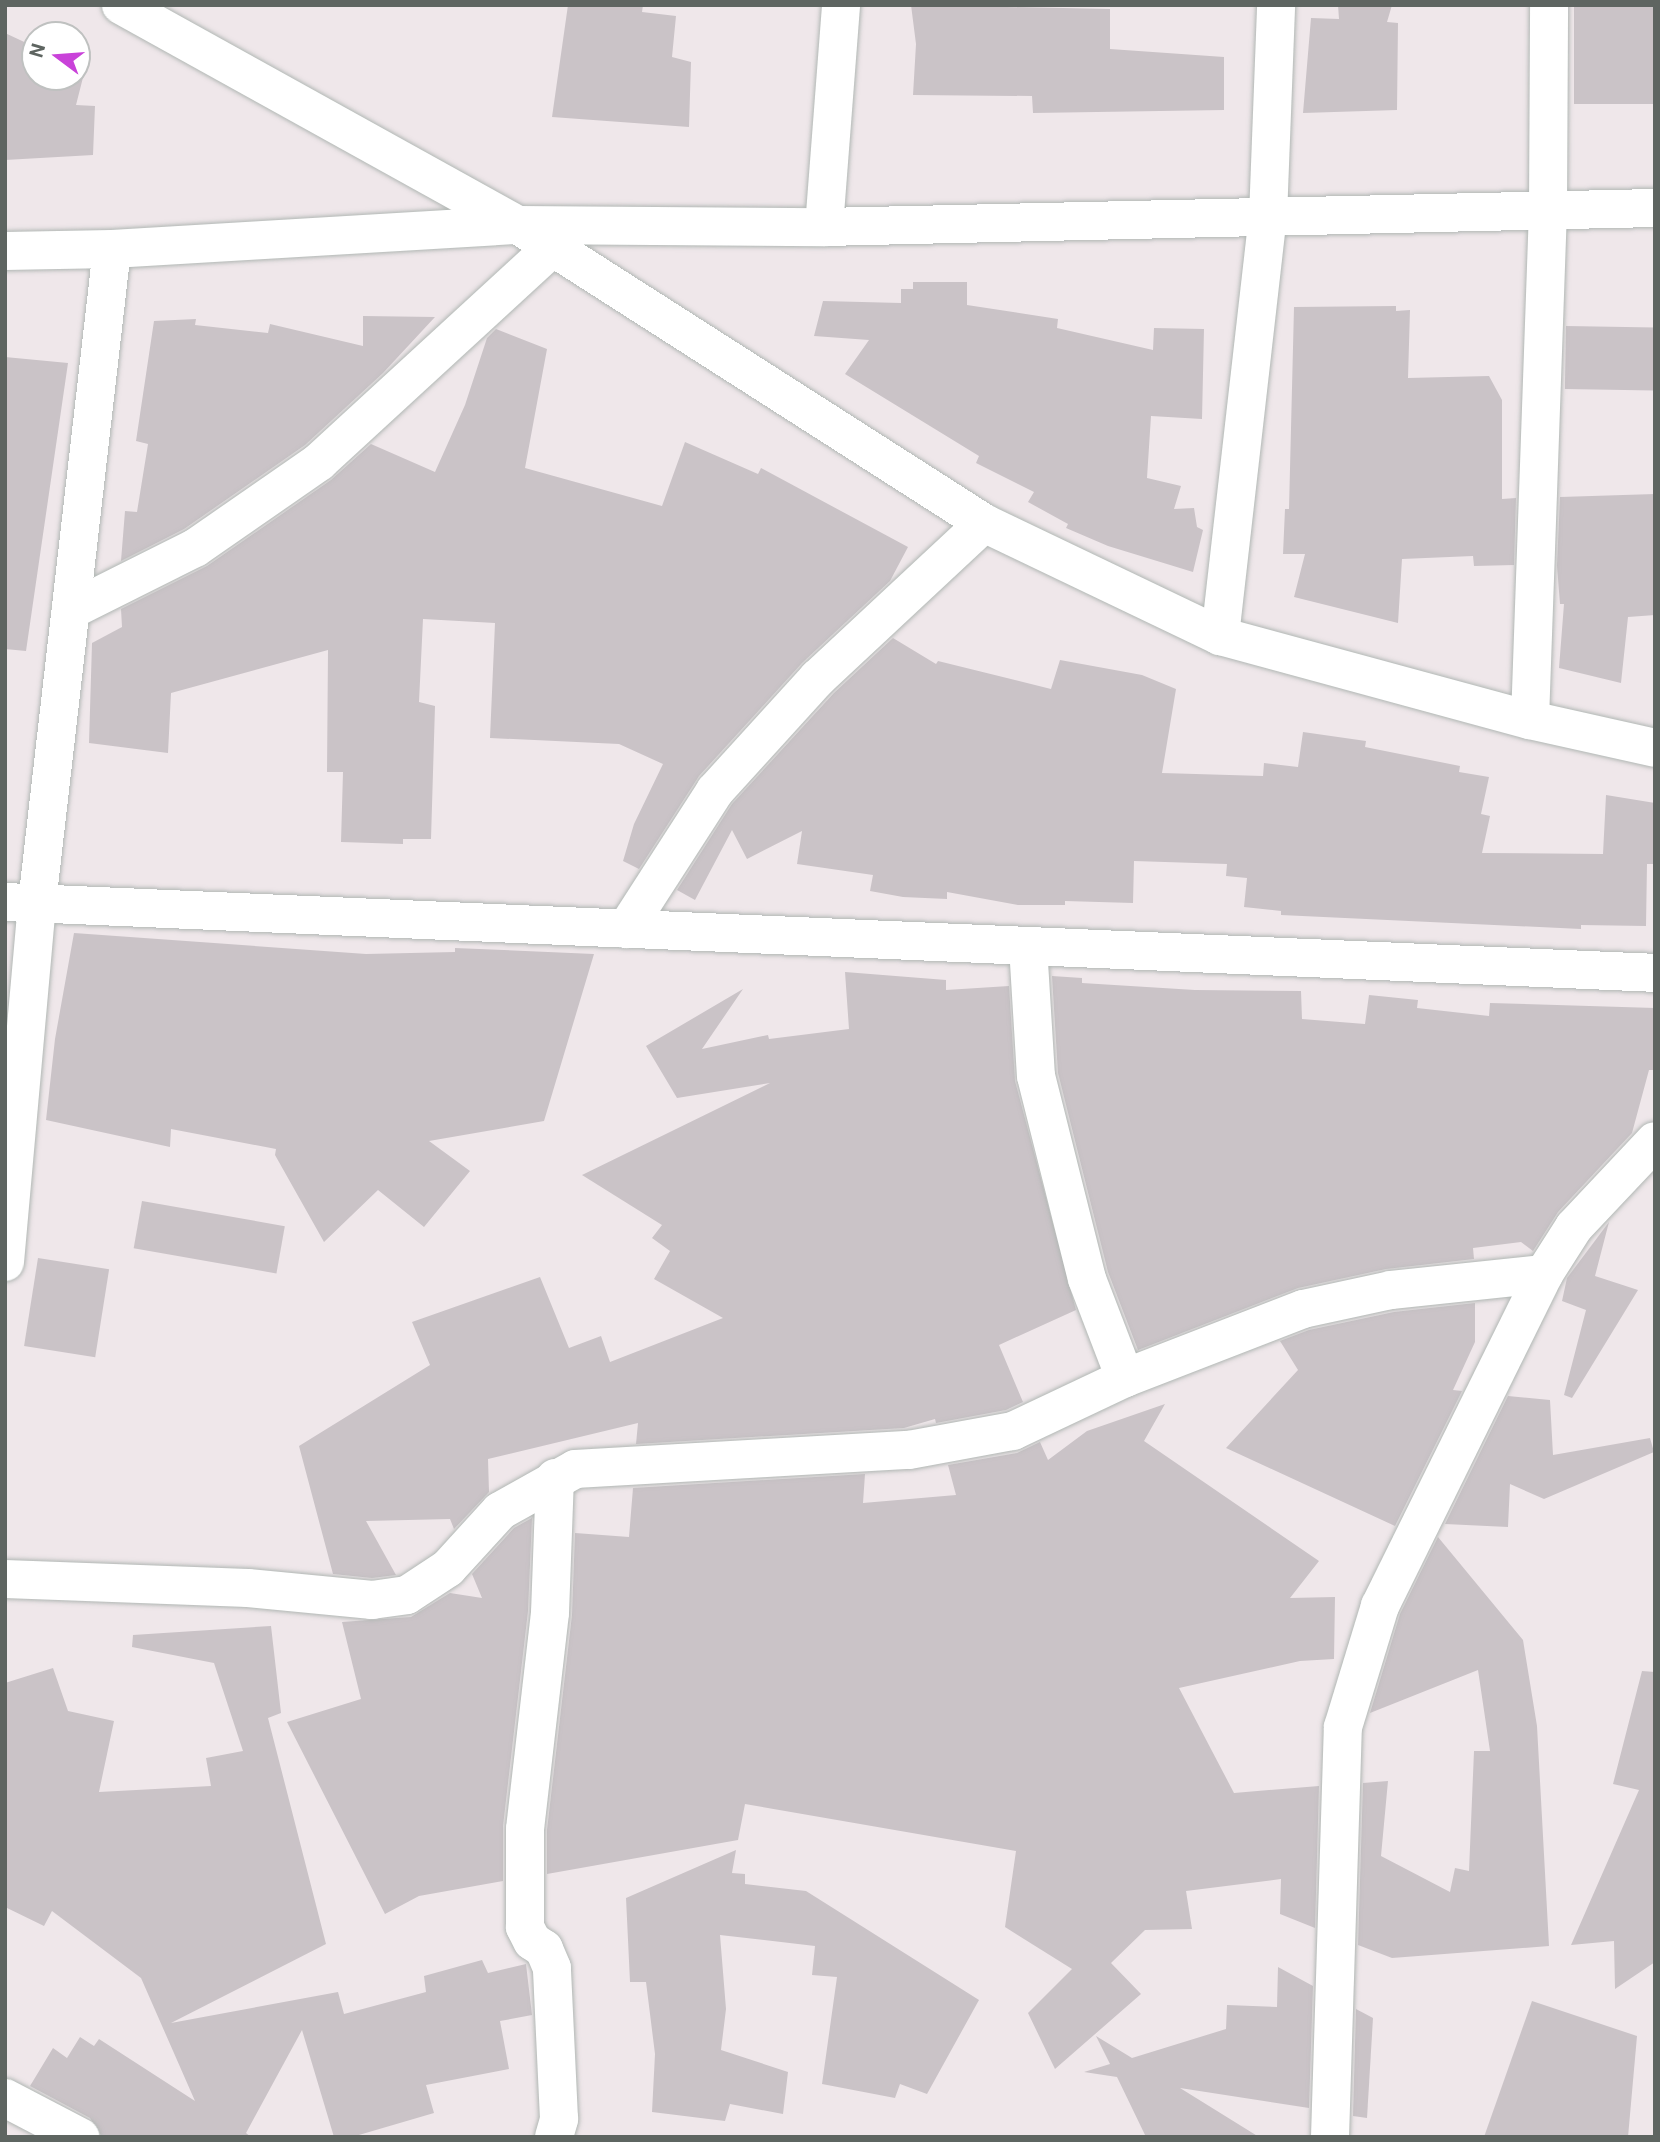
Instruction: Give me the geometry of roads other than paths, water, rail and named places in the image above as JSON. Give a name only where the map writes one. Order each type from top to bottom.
[{"type":"street","points":[[121,5],[162,15],[517,225],[984,523],[1220,636],[1530,720],[1655,748]]},
{"type":"street","points":[[824,227],[841,5]]},
{"type":"street","points":[[1220,636],[1268,216],[1276,5]]},
{"type":"street","points":[[1530,720],[1548,210],[1549,5]]},
{"type":"street","points":[[5,251],[112,249],[517,225],[824,227],[1655,208]]},
{"type":"street","points":[[71,610],[195,548],[318,462],[552,248]]},
{"type":"street","points":[[5,1262],[21,902],[71,610],[112,249]]},
{"type":"street","points":[[626,929],[715,791],[818,678],[984,523]]},
{"type":"street","points":[[21,902],[1655,973]]},
{"type":"street","points":[[1028,946],[1036,1076],[1087,1279],[1125,1378]]},
{"type":"street","points":[[1330,2137],[1343,1727],[1380,1606],[1544,1274],[1574,1227],[1655,1141]]},
{"type":"street","points":[[5,1579],[248,1588],[372,1600],[407,1595],[448,1568],[500,1511],[555,1478],[600,1465],[909,1450],[1013,1431],[1125,1378],[1303,1309],[1391,1290],[1544,1274]]},
{"type":"street","points":[[554,2137],[559,2119],[552,1968],[544,1949],[532,1941],[525,1927],[526,1829],[548,1636],[555,1478]]},
{"type":"street","points":[[5,2098],[80,2137]]}]
